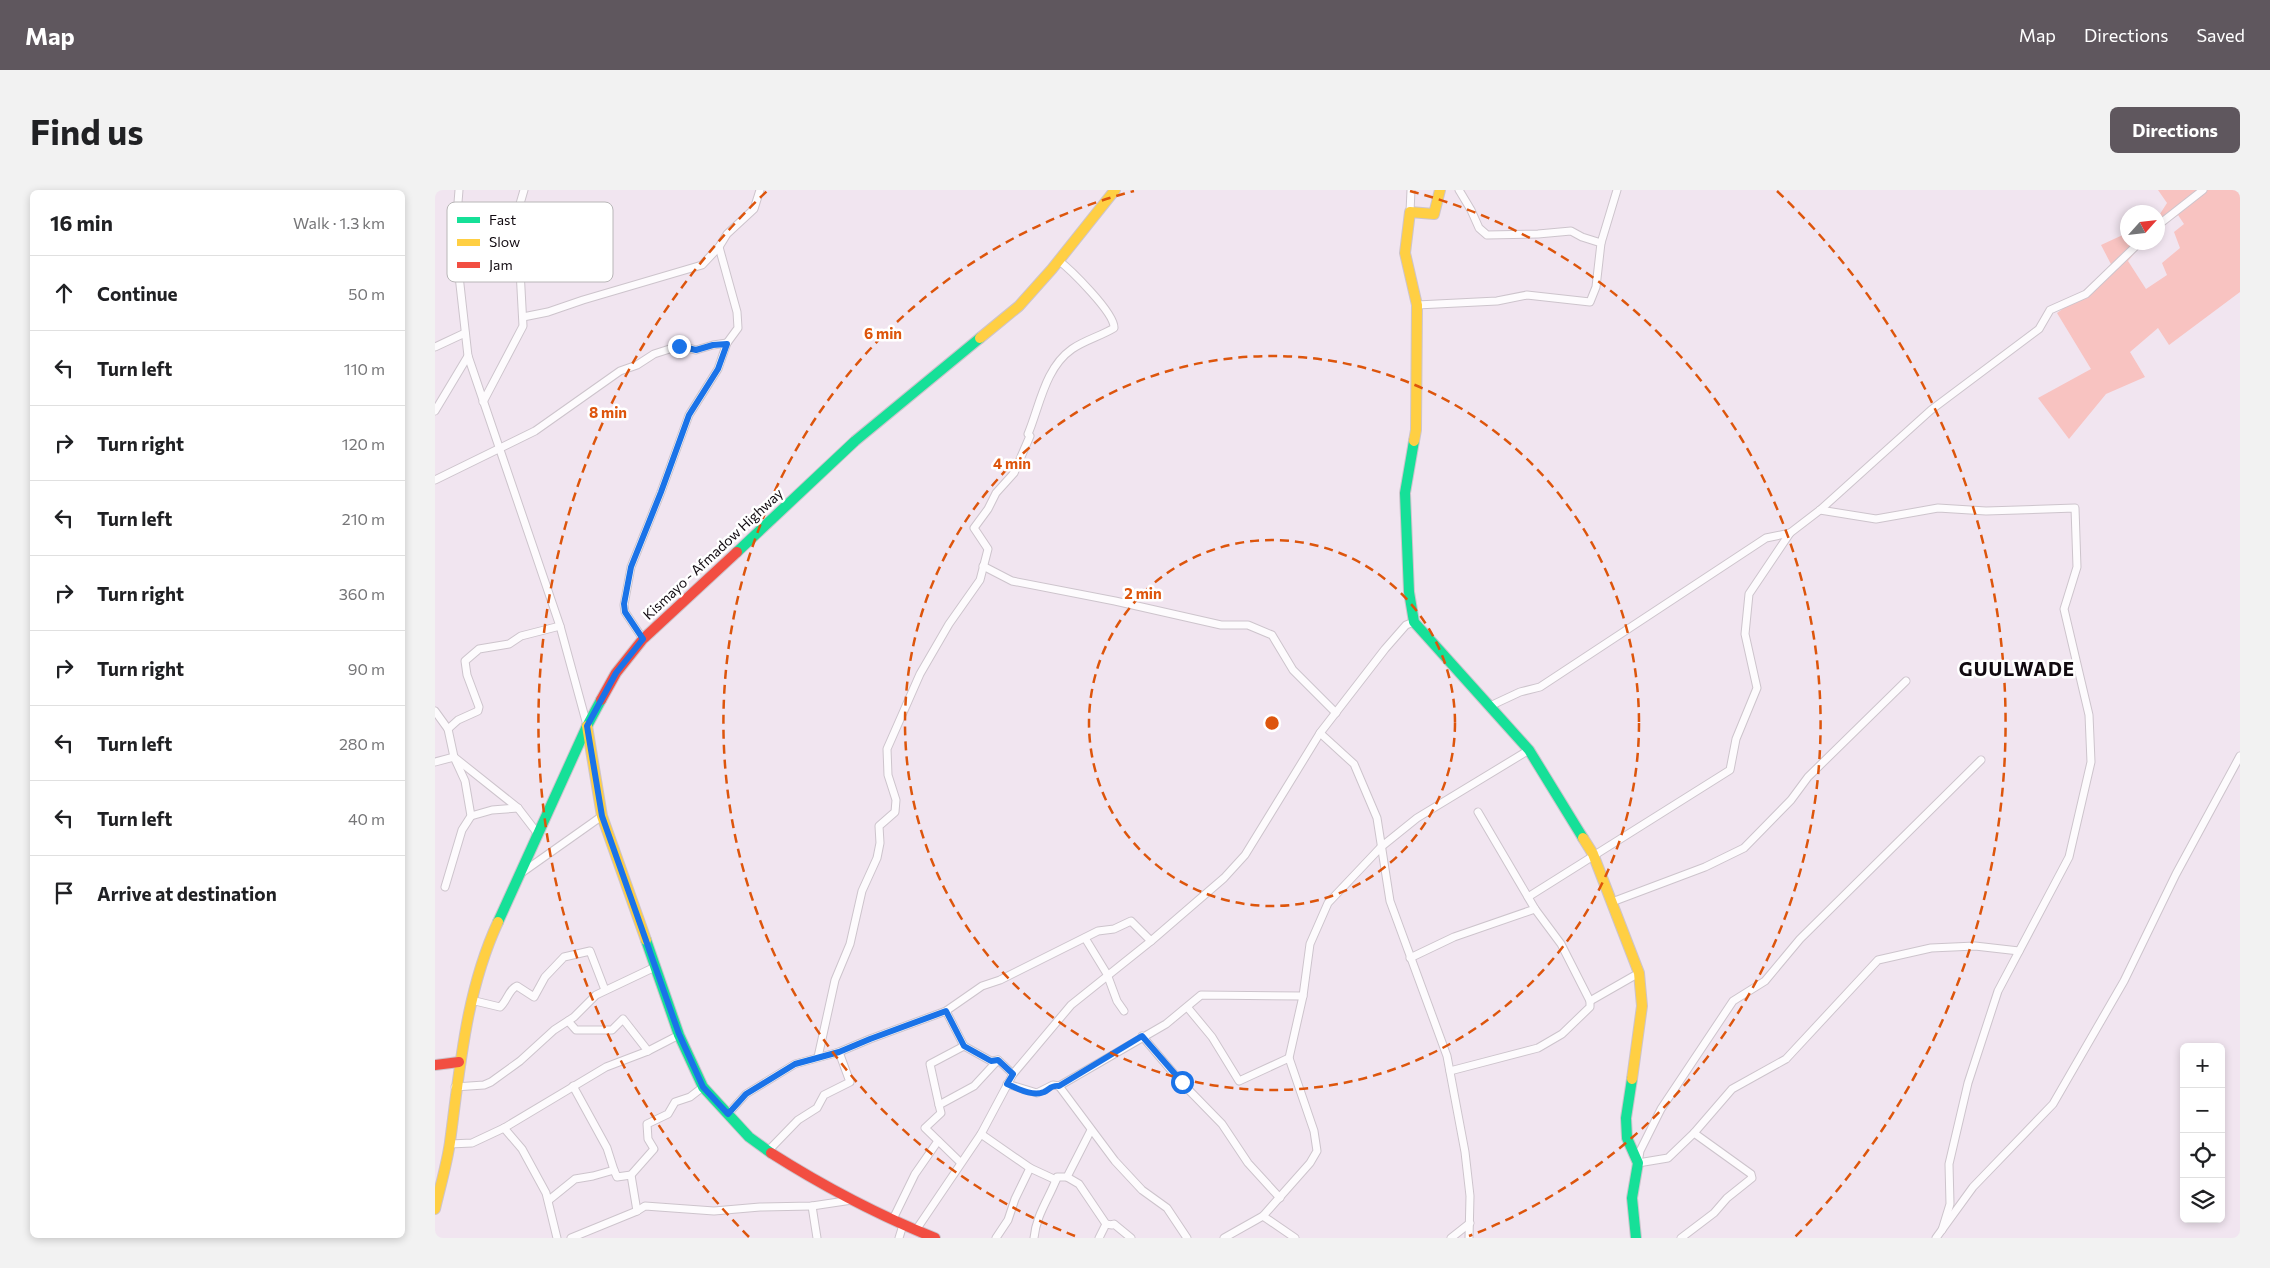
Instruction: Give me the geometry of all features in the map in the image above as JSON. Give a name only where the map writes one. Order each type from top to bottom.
[{"type":"street","points":[[523,317],[548,312],[702,264],[719,247],[727,234],[754,209],[760,190]]},
{"type":"street","name":"Kismayo - Afmadow Highway","points":[[435,1209],[450,1144],[455,1087],[471,1000],[492,934],[587,726],[616,673],[643,639],[855,441],[1019,306],[1052,270],[1115,190]]},
{"type":"street","points":[[1411,190],[1405,254],[1417,305],[1416,430],[1405,493],[1409,592],[1414,622],[1529,750],[1593,854],[1639,973],[1643,1006],[1626,1118],[1627,1138],[1638,1162]]},
{"type":"street","points":[[1410,212],[1434,214],[1440,190]]},
{"type":"street","points":[[1459,190],[1479,228],[1487,235],[1571,231],[1601,243]]},
{"type":"street","points":[[1417,305],[1497,301],[1527,295],[1591,302],[1596,287],[1601,243],[1617,190]]},
{"type":"street","points":[[2165,220],[2203,190]]},
{"type":"street","points":[[643,639],[625,612],[624,604],[631,567],[689,415],[718,369],[727,344],[738,328],[737,312],[719,247]]},
{"type":"street","points":[[1528,896],[1593,854],[1713,783],[1730,770],[1736,739],[1757,688],[1745,634],[1749,594],[1790,533],[1820,510],[1931,410],[2039,329],[2050,310],[2086,294],[2132,250]]},
{"type":"street","points":[[818,1057],[835,980],[850,944],[861,891],[877,858],[880,843],[879,826],[895,812],[896,800],[888,775],[887,749],[920,674],[949,624],[980,580],[988,549],[974,528],[1018,465],[1030,436],[1028,434],[1037,407],[1052,370],[1070,351],[1114,328],[1113,321],[1093,295],[1071,270],[1058,260]]},
{"type":"street","points":[[460,282],[468,356],[500,446],[529,541],[560,626],[587,726],[602,816],[679,1034],[703,1087],[749,1137],[768,1151],[808,1177],[903,1225],[935,1238]]},
{"type":"street","points":[[483,402],[523,326],[521,282]]},
{"type":"street","points":[[436,345],[465,333]]},
{"type":"street","points":[[435,480],[500,446],[535,431],[620,371],[637,365],[654,354],[679,346],[696,350],[713,345],[727,344]]},
{"type":"street","points":[[435,411],[468,356]]},
{"type":"street","points":[[1820,510],[1876,519],[1938,508],[1986,511],[2075,508],[2077,567],[2064,609],[2089,715],[2091,762],[2069,857],[1998,991],[1968,1083],[1949,1164],[1950,1204],[1942,1230]]},
{"type":"street","points":[[1490,706],[1520,692],[1540,687],[1765,538],[1790,533]]},
{"type":"street","points":[[983,566],[1013,581],[1115,601],[1221,625],[1247,625],[1271,635],[1293,670],[1336,713]]},
{"type":"street","points":[[915,1230],[981,1134],[1013,1074],[1071,1005],[1107,974],[1151,941],[1225,878],[1245,855],[1320,733],[1385,649],[1406,625],[1414,622]]},
{"type":"street","points":[[448,729],[458,720],[479,711],[467,676],[465,661],[470,656],[479,649],[509,644],[521,636],[560,626]]},
{"type":"street","points":[[1612,902],[1705,868],[1744,848],[1791,800],[1808,776],[1906,681]]},
{"type":"street","points":[[435,711],[448,729],[454,757],[465,781],[471,816]]},
{"type":"street","points":[[1320,733],[1354,764],[1377,818],[1390,901],[1447,1056],[1465,1152],[1470,1196],[1469,1238]]},
{"type":"street","points":[[1224,1238],[1263,1216],[1310,1163],[1317,1150],[1314,1131],[1289,1058],[1303,996],[1309,944],[1328,903],[1381,847],[1417,818],[1529,750]]},
{"type":"street","points":[[1936,1238],[1973,1187],[2053,1104],[2123,982],[2176,874],[2240,756]]},
{"type":"street","points":[[435,762],[454,757]]},
{"type":"street","points":[[454,757],[518,808],[538,834]]},
{"type":"street","points":[[1636,1238],[1632,1198],[1640,1151],[1661,1109],[1733,1001],[1765,981],[1800,939],[1981,760]]},
{"type":"street","points":[[445,888],[461,830],[471,816],[492,810],[518,808]]},
{"type":"street","points":[[1450,1071],[1538,1048],[1562,1034],[1590,1008],[1590,1001],[1561,944],[1535,909],[1478,812]]},
{"type":"street","points":[[519,874],[602,816]]},
{"type":"street","points":[[1410,958],[1454,937],[1535,909]]},
{"type":"street","points":[[728,1114],[746,1094],[795,1064],[839,1052],[885,1032],[946,1011],[982,986],[1001,980],[1085,938],[1131,921],[1151,941]]},
{"type":"street","points":[[1085,938],[1107,974],[1117,1000],[1124,1011]]},
{"type":"street","points":[[1638,1162],[1668,1158],[1694,1133],[1732,1089],[1786,1059],[1878,960],[1931,948],[1975,946],[2019,951]]},
{"type":"street","points":[[471,1000],[500,1007],[513,988],[517,986],[534,996],[545,977],[564,956],[590,951],[605,990]]},
{"type":"street","points":[[455,1087],[484,1085],[491,1082],[520,1061],[554,1030],[568,1021],[588,1002],[605,990],[626,982],[655,967]]},
{"type":"street","points":[[1590,1001],[1639,973]]},
{"type":"street","points":[[1007,1084],[1037,1094],[1053,1085],[1059,1086],[1142,1036],[1166,1024],[1188,1008],[1201,995],[1303,996]]},
{"type":"street","points":[[1188,1008],[1213,1036],[1239,1081],[1289,1058]]},
{"type":"street","points":[[946,1011],[964,1046],[991,1061],[998,1060]]},
{"type":"street","points":[[568,1021],[576,1030],[612,1030],[623,1019],[648,1051]]},
{"type":"street","points":[[450,1144],[472,1143],[504,1128],[611,1065],[648,1051],[679,1034]]},
{"type":"street","points":[[1142,1036],[1182,1082],[1223,1124],[1248,1162],[1280,1198]]},
{"type":"street","points":[[960,1162],[925,1128],[941,1113],[929,1064],[964,1046]]},
{"type":"street","points":[[768,1151],[798,1120],[817,1108],[823,1095],[850,1082],[839,1052]]},
{"type":"street","points":[[998,1060],[1013,1074]]},
{"type":"street","points":[[939,1105],[973,1086],[998,1060]]},
{"type":"street","points":[[435,1065],[459,1062]]},
{"type":"street","points":[[573,1086],[607,1148],[617,1177],[631,1175],[654,1149],[648,1139],[647,1124],[668,1114],[675,1102],[690,1097],[703,1087]]},
{"type":"street","points":[[1059,1086],[1115,1161],[1142,1190],[1167,1208],[1187,1238]]},
{"type":"street","points":[[504,1128],[522,1149],[549,1200],[557,1238]]},
{"type":"street","points":[[1067,1177],[1091,1130]]},
{"type":"street","points":[[1681,1238],[1714,1213],[1727,1198],[1752,1178],[1751,1174],[1694,1133]]},
{"type":"street","points":[[981,1134],[1030,1168],[1056,1180]]},
{"type":"street","points":[[893,1220],[915,1174],[938,1141]]},
{"type":"street","points":[[996,1238],[1008,1220],[1015,1198],[1030,1168]]},
{"type":"street","points":[[549,1200],[575,1179],[614,1170]]},
{"type":"street","points":[[631,1175],[637,1211]]},
{"type":"street","points":[[1034,1238],[1035,1228],[1042,1207],[1057,1177],[1067,1177],[1079,1184],[1106,1224],[1114,1224],[1131,1238]]},
{"type":"street","points":[[571,1238],[586,1235],[645,1206],[707,1211],[760,1206],[812,1206],[853,1200]]},
{"type":"street","points":[[812,1206],[817,1238]]},
{"type":"street","points":[[1263,1216],[1295,1238]]},
{"type":"street","points":[[1451,1238],[1470,1222]]},
{"type":"street","points":[[1101,1237],[1106,1224]]},
{"type":"street","points":[[899,1238],[903,1225]]},
{"type":"shaded area","points":[[2158,190],[2240,190],[2240,292],[2169,345],[2158,328],[2130,352],[2145,377],[2106,394],[2069,439],[2038,398],[2091,369],[2057,313],[2098,283],[2113,268],[2101,245],[2120,236],[2120,250],[2137,250],[2128,261],[2146,289],[2167,275],[2162,263],[2180,248],[2174,232],[2184,224],[2178,215],[2165,224],[2165,206],[2167,203]]},
{"type":"traffic: fast","points":[[737,552],[855,441],[980,338]]},
{"type":"traffic: fast","points":[[1414,441],[1405,493],[1409,592],[1414,622],[1529,750],[1583,838]]},
{"type":"traffic: fast","points":[[498,922],[587,726],[601,700]]},
{"type":"traffic: fast","points":[[646,940],[679,1035],[703,1087],[749,1137],[771,1153]]},
{"type":"traffic: fast","points":[[1632,1079],[1626,1118],[1627,1138],[1638,1163],[1632,1198],[1636,1238]]},
{"type":"traffic: slow","points":[[980,338],[1019,306],[1052,269],[1115,190]]},
{"type":"traffic: slow","points":[[1414,441],[1416,430],[1417,305],[1405,253],[1410,212],[1434,214],[1440,190]]},
{"type":"traffic: slow","points":[[587,726],[602,816],[646,940]]},
{"type":"traffic: slow","points":[[1583,838],[1593,854],[1639,973],[1642,1006],[1632,1079]]},
{"type":"traffic: slow","points":[[435,1209],[449,1150],[461,1058],[471,1002],[487,948],[498,922]]},
{"type":"traffic: jam","points":[[601,700],[616,673],[643,639],[737,552]]},
{"type":"traffic: jam","points":[[435,1065],[459,1062]]},
{"type":"traffic: jam","points":[[771,1153],[851,1199],[935,1238]]},
{"type":"district","name":"GUULWADE","points":[[2017,669]]},
{"type":"route","points":[[679,346],[696,350],[713,345],[727,344],[718,369],[689,415],[631,567],[624,604],[625,612],[643,639],[616,673],[587,726],[602,816],[679,1034],[703,1087],[728,1114],[746,1094],[795,1064],[839,1052],[917,1020],[946,1011],[964,1046],[973,1049],[991,1061],[998,1060],[1013,1074],[1007,1084],[1032,1093],[1044,1092],[1053,1085],[1059,1086],[1142,1036],[1182,1082]]}]
